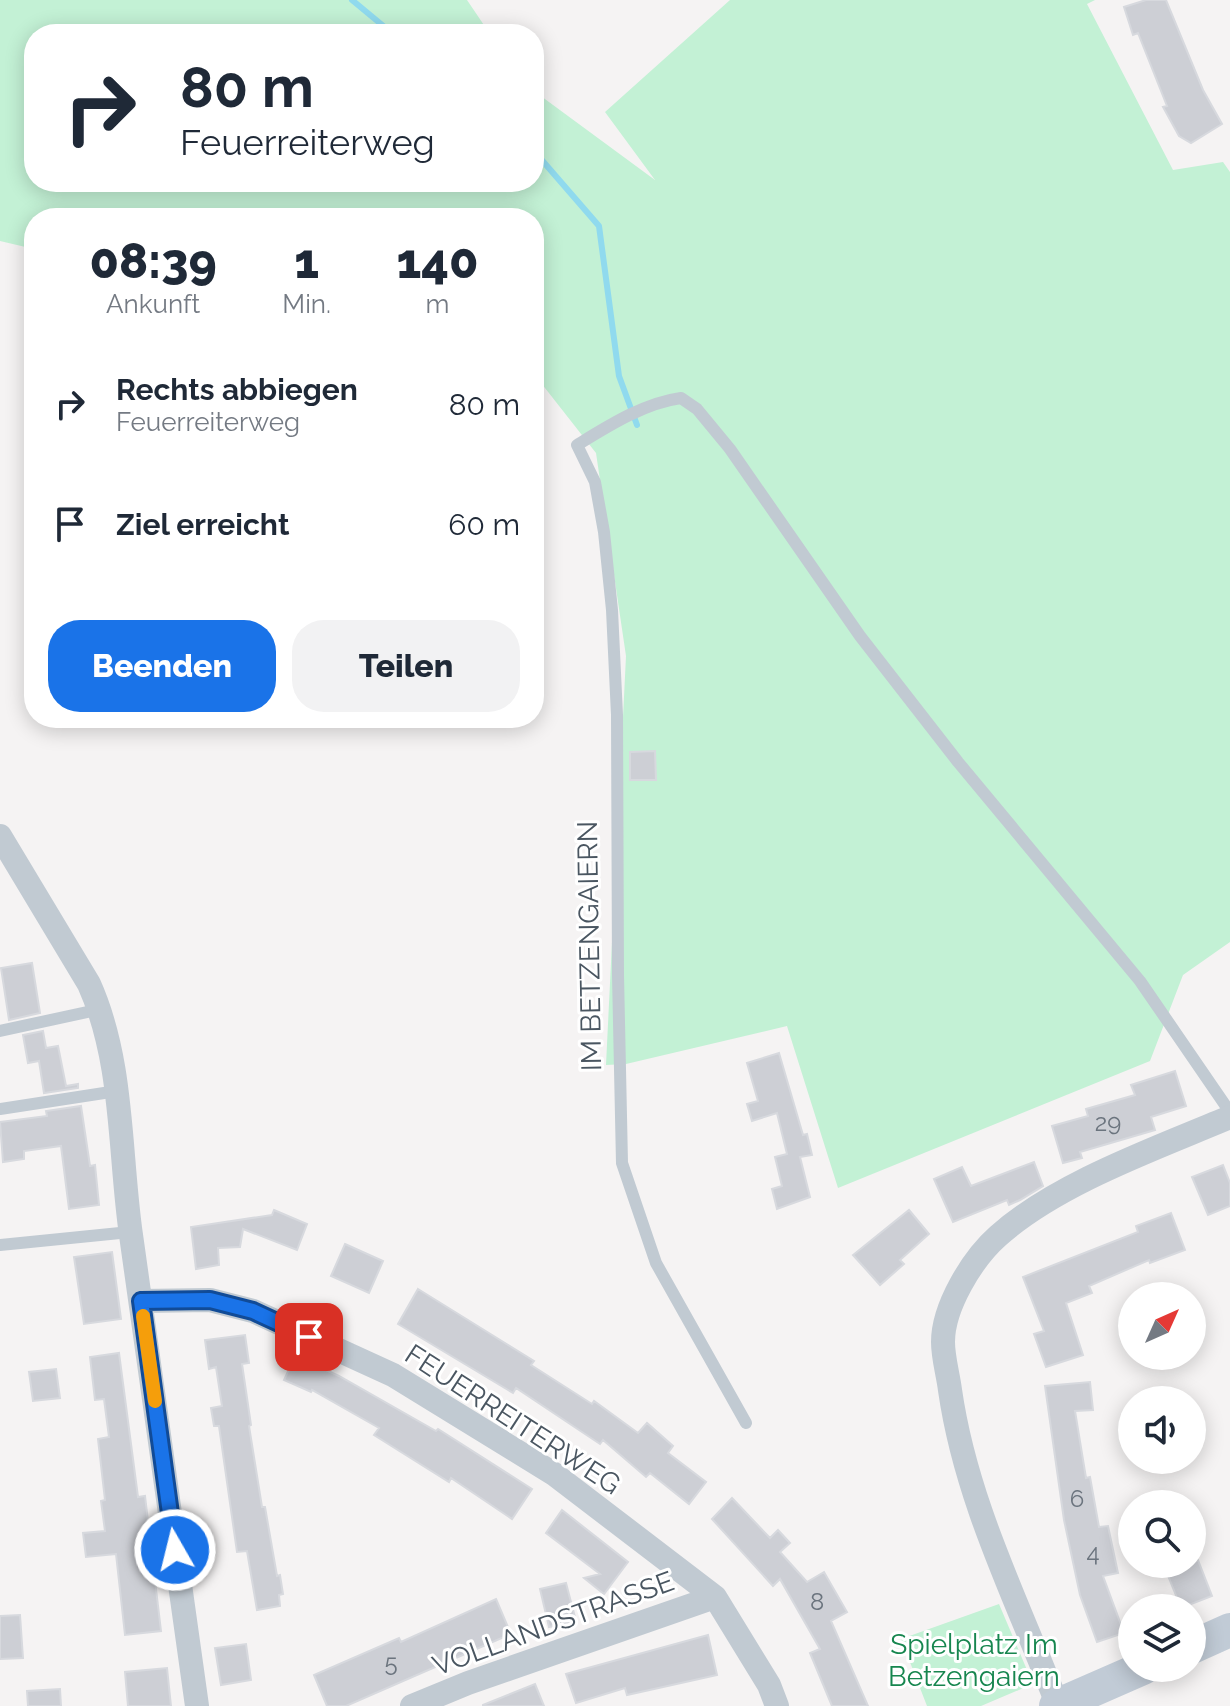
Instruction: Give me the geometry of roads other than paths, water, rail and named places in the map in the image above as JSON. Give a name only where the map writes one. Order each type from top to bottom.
[{"type":"street","points":[[0,836],[69,948],[101,1009],[117,1091],[130,1232],[197,1706]]},
{"type":"street","points":[[1118,1679],[1057,1706],[1002,1574],[955,1422],[943,1340],[951,1303],[973,1265],[997,1236],[1042,1204],[1119,1164],[1230,1114]]},
{"type":"street","name":"FEUERREITERWEG","points":[[141,1301],[210,1300],[253,1311],[393,1375],[554,1474],[715,1597],[769,1685],[777,1706]]},
{"type":"street","name":"VOLLANDSTRASSE","points":[[412,1706],[468,1683],[715,1597]]},
{"type":"street","points":[[1206,1641],[1230,1630]]},
{"type":"lane","name":"IM BETZENGAIERN","points":[[746,1423],[656,1263],[622,1163],[617,715],[612,610],[595,482],[577,445],[621,420],[667,400],[681,398],[697,409],[730,449],[860,636],[958,762],[1140,981],[1230,1114]]},
{"type":"lane","points":[[0,1031],[101,1009]]},
{"type":"lane","points":[[0,1109],[117,1091]]},
{"type":"lane","points":[[0,1245],[130,1232]]},
{"type":"waterway","points":[[352,0],[381,24]]},
{"type":"waterway","points":[[544,163],[599,226],[619,376],[637,425]]},
{"type":"park label","name":"Spielplatz Im Betzengaiern","points":[[974,1660]]}]
